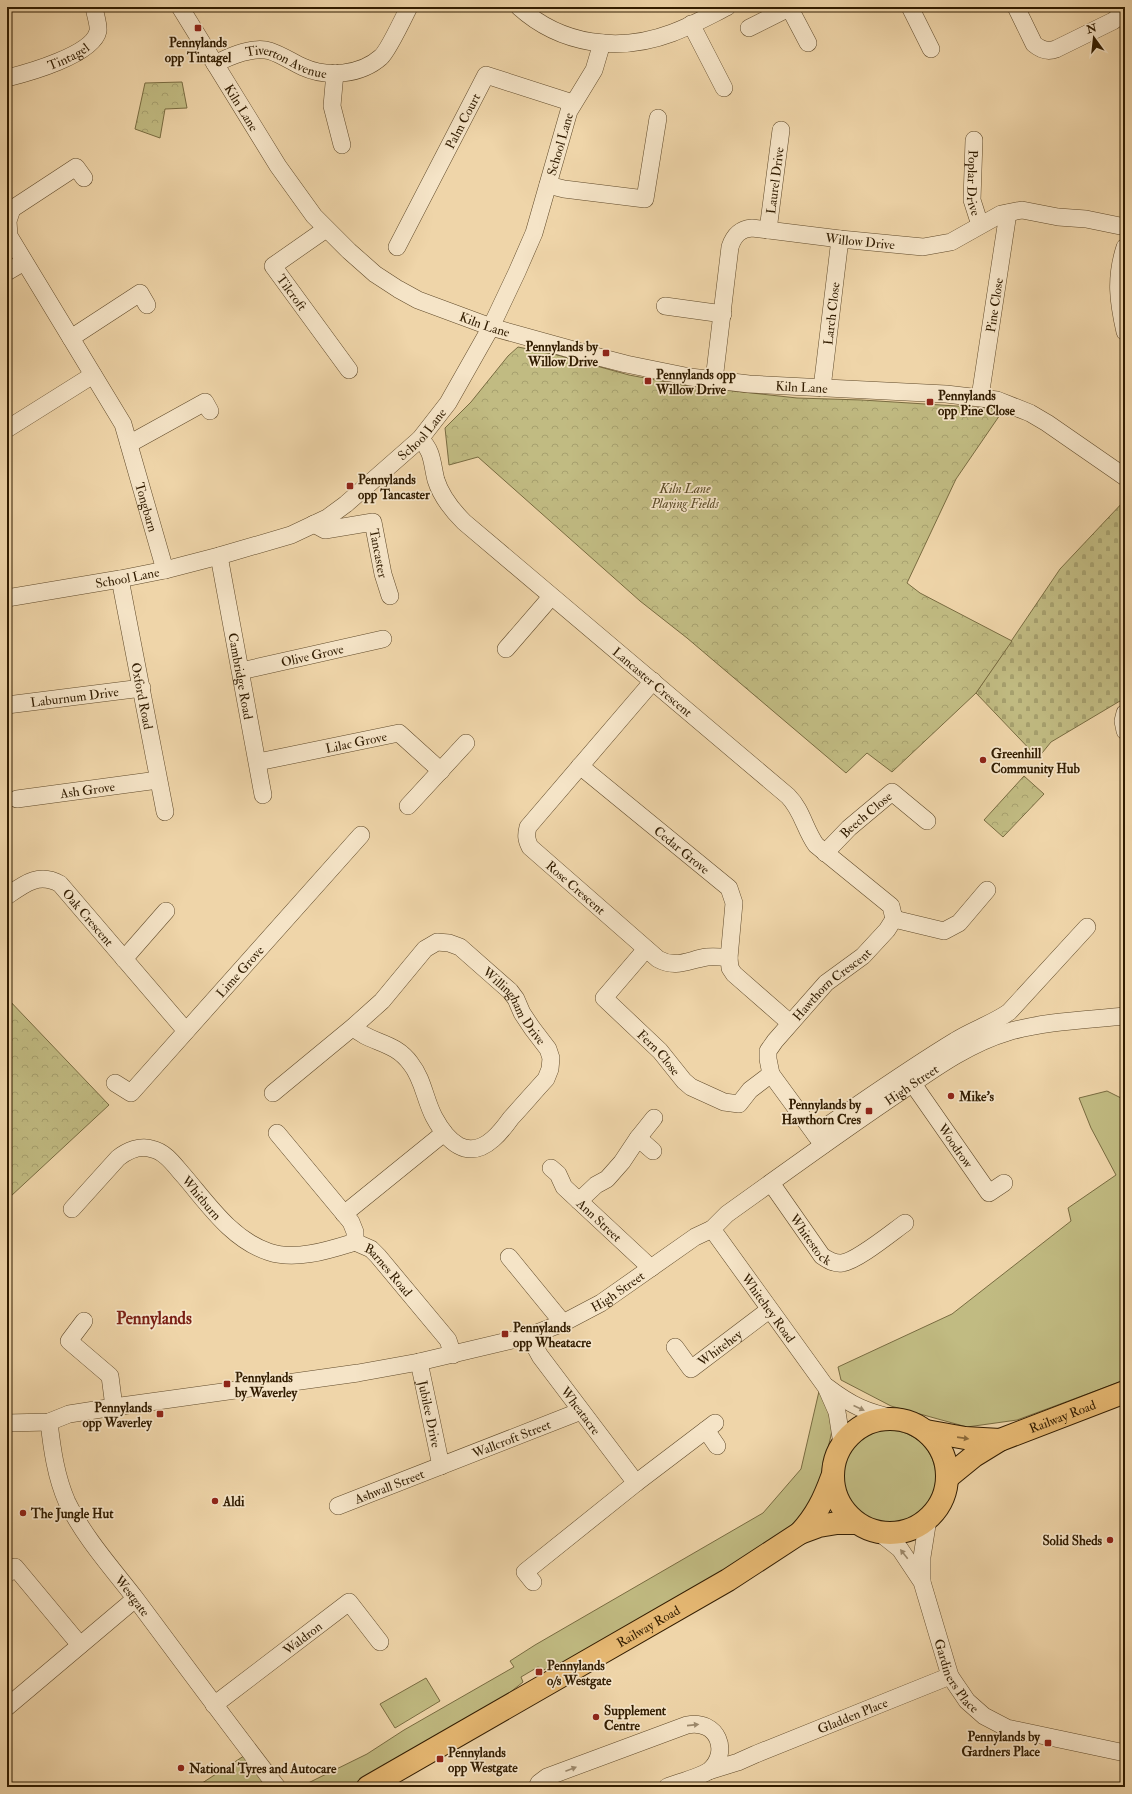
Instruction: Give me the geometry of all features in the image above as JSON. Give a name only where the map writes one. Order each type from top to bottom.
[{"type":"main road","name":"Railway Road","points":[[947,1478],[974,1456],[1000,1440],[1125,1392]]},
{"type":"main road","points":[[881,1419],[897,1419],[912,1423],[926,1431],[938,1444],[945,1460],[947,1478],[945,1494],[938,1508],[928,1519],[914,1529],[897,1534],[880,1533],[867,1530],[856,1523],[843,1510],[834,1494],[832,1477],[834,1460],[842,1444],[852,1432],[866,1424],[881,1419]]},
{"type":"main road","name":"Railway Road","points":[[926,1431],[965,1438],[1000,1440]]},
{"type":"main road","name":"Railway Road","points":[[800,1533],[811,1522],[819,1509],[832,1477]]},
{"type":"main road","name":"Railway Road","points":[[368,1787],[721,1583],[800,1533],[819,1526],[837,1523],[856,1523]]},
{"type":"street","name":"Tintagel","points":[[7,78],[50,66],[86,46],[94,38],[98,31],[94,7]]},
{"type":"street","name":"Kiln Lane","points":[[180,7],[278,166],[302,201],[326,229],[365,265],[398,290],[441,309],[491,327],[626,364],[714,380],[822,388],[903,391],[980,397],[1002,402],[1030,413],[1067,436],[1125,477]]},
{"type":"street","name":"Tiverton Avenue","points":[[215,64],[244,52],[258,50],[270,51],[305,68],[328,74],[358,70],[381,57],[409,7]]},
{"type":"street","points":[[519,7],[544,26],[561,34],[580,40],[602,43],[643,41],[673,33],[727,7]]},
{"type":"street","points":[[749,28],[789,7],[808,43]]},
{"type":"street","points":[[910,7],[931,49]]},
{"type":"street","points":[[1016,7],[1034,44],[1038,48],[1046,51],[1056,49],[1113,21],[1125,12]]},
{"type":"street","points":[[691,24],[724,88]]},
{"type":"street","name":"School Lane","points":[[7,598],[120,580],[219,556],[291,535],[314,524],[346,504],[420,439],[448,403],[491,327],[534,233],[572,103],[594,70],[602,43]]},
{"type":"street","name":"Tiverton Avenue","points":[[334,73],[332,106],[342,145]]},
{"type":"street","name":"Palm Court","points":[[397,247],[486,76],[572,103]]},
{"type":"street","points":[[548,185],[564,189],[645,199],[658,118]]},
{"type":"street","name":"Laurel Drive","points":[[768,230],[781,130]]},
{"type":"street","name":"Poplar Drive","points":[[974,140],[972,200],[980,225]]},
{"type":"street","name":"Tongbarn","points":[[84,178],[76,167],[12,209],[8,221],[9,236],[123,424],[165,570]]},
{"type":"street","name":"Willow Drive","points":[[714,380],[732,241],[740,231],[745,229],[752,228],[840,239],[923,247],[951,242],[1001,214],[1022,210],[1058,217],[1086,219],[1125,227]]},
{"type":"street","name":"Pine Close","points":[[980,397],[1008,212]]},
{"type":"street","name":"Tilcroft","points":[[326,229],[273,266],[349,370]]},
{"type":"street","name":"Larch Close","points":[[822,388],[840,239]]},
{"type":"street","points":[[1125,247],[1120,263],[1118,278],[1120,311],[1125,332]]},
{"type":"street","points":[[7,272],[24,262]]},
{"type":"street","points":[[71,338],[140,293],[147,305]]},
{"type":"street","points":[[665,306],[723,314]]},
{"type":"street","points":[[7,429],[93,375]]},
{"type":"street","points":[[129,444],[205,402],[210,411]]},
{"type":"street","name":"Lancaster Crescent","points":[[420,439],[429,449],[440,491],[454,512],[551,597],[654,681],[793,801],[799,810],[810,837],[825,853],[891,906],[894,919]]},
{"type":"street","name":"Tancaster","points":[[314,524],[325,530],[373,522],[383,574],[390,596]]},
{"type":"street","name":"Cambridge Road","points":[[219,556],[263,795]]},
{"type":"street","name":"Oxford Road","points":[[120,580],[165,812]]},
{"type":"street","points":[[506,649],[551,597]]},
{"type":"street","name":"Olive Grove","points":[[241,671],[383,639]]},
{"type":"street","name":"Rose Crescent","points":[[654,681],[528,827],[526,835],[527,841],[530,847],[646,949],[667,964],[677,964],[707,958],[729,958]]},
{"type":"street","name":"Laburnum Drive","points":[[7,705],[142,688]]},
{"type":"street","points":[[1125,713],[1123,721],[1125,731]]},
{"type":"street","name":"Lilac Grove","points":[[258,762],[399,732],[441,771]]},
{"type":"street","points":[[408,806],[466,743]]},
{"type":"street","name":"Cedar Grove","points":[[580,766],[729,888],[734,904],[729,958]]},
{"type":"street","name":"Ash Grove","points":[[17,799],[158,780]]},
{"type":"street","name":"Beech Close","points":[[825,853],[848,828],[892,792],[926,821]]},
{"type":"street","name":"Lime Grove","points":[[115,1083],[131,1093],[361,836]]},
{"type":"street","name":"Oak Crescent","points":[[7,896],[30,880],[43,878],[54,880],[64,888],[186,1031]]},
{"type":"street","points":[[894,919],[944,931],[960,923],[989,892]]},
{"type":"street","name":"Oak Crescent","points":[[124,960],[166,911]]},
{"type":"street","name":"Hawthorn Crescent","points":[[819,1139],[771,1074],[768,1051],[790,1023],[826,983],[862,956],[887,930],[894,919]]},
{"type":"street","points":[[819,1139],[954,1041],[985,1024],[998,1020],[1009,1012],[1086,927]]},
{"type":"street","name":"Willingham Drive","points":[[273,1093],[382,1001],[425,949],[438,942],[449,943],[460,947],[510,991],[516,999],[522,1013],[548,1049],[551,1058],[550,1069],[546,1079],[493,1139],[481,1147],[467,1149],[453,1144],[444,1133],[434,1116],[419,1076],[411,1063],[398,1050],[388,1044],[360,1033],[353,1027]]},
{"type":"street","name":"Fern Close","points":[[646,949],[599,1004],[660,1051],[684,1081],[701,1092],[724,1102],[739,1104],[750,1090],[771,1074]]},
{"type":"street","points":[[729,958],[730,968],[734,974],[790,1023]]},
{"type":"street","name":"High Street","points":[[49,1422],[69,1414],[358,1373],[453,1355],[529,1336],[563,1323],[601,1302],[695,1237],[712,1229],[727,1214],[771,1183],[819,1139],[976,1045],[1008,1032],[1052,1023],[1125,1016]]},
{"type":"street","name":"Woodrow","points":[[913,1084],[989,1193],[1004,1183]]},
{"type":"street","points":[[579,1201],[596,1186],[607,1179],[622,1162],[654,1118]]},
{"type":"street","name":"Barnes Road","points":[[277,1133],[351,1222],[355,1232],[355,1242],[371,1249],[378,1256],[448,1340],[453,1355]]},
{"type":"street","points":[[344,1214],[444,1133]]},
{"type":"street","points":[[638,1138],[653,1151]]},
{"type":"street","name":"Whitburn","points":[[72,1210],[118,1158],[131,1150],[152,1148],[166,1157],[232,1230],[257,1248],[270,1253],[285,1255],[334,1248],[355,1242]]},
{"type":"street","name":"Ann Street","points":[[552,1168],[558,1174],[564,1187],[651,1268]]},
{"type":"street","name":"Whitestock","points":[[771,1183],[822,1256],[832,1262],[843,1263],[854,1259],[905,1223]]},
{"type":"street","name":"Whitehey Road","points":[[712,1229],[769,1310],[822,1380]]},
{"type":"street","points":[[509,1257],[563,1323]]},
{"type":"street","name":"Whitehey","points":[[675,1347],[692,1369],[769,1310]]},
{"type":"street","points":[[84,1321],[70,1341],[110,1376],[114,1407]]},
{"type":"street","name":"Wheatacre","points":[[529,1336],[540,1356],[636,1483]]},
{"type":"street","name":"Jubilee Drive","points":[[419,1362],[441,1466]]},
{"type":"street","points":[[822,1380],[846,1402],[873,1414],[897,1419]]},
{"type":"street","points":[[822,1380],[836,1412],[842,1444]]},
{"type":"street","name":"Wallcroft Street","points":[[441,1466],[581,1411]]},
{"type":"street","points":[[7,1423],[49,1422]]},
{"type":"street","name":"Westgate","points":[[49,1422],[54,1458],[67,1500],[75,1516],[93,1544],[277,1787]]},
{"type":"street","points":[[533,1582],[526,1572],[636,1483],[711,1427],[717,1446]]},
{"type":"street","name":"Ashwall Street","points":[[338,1506],[441,1466]]},
{"type":"street","name":"Gardiners Place","points":[[928,1519],[922,1557],[922,1582],[950,1676],[967,1701],[984,1716],[1007,1728],[1125,1753]]},
{"type":"street","name":"Gardiners Place","points":[[880,1533],[900,1549],[922,1582]]},
{"type":"street","points":[[7,1574],[15,1567],[80,1646]]},
{"type":"street","points":[[7,1707],[135,1599]]},
{"type":"street","name":"Waldron","points":[[214,1705],[349,1602],[380,1642]]},
{"type":"street","name":"Gladden Place","points":[[667,1787],[738,1762],[950,1676]]},
{"type":"street","name":"Gladden Place","points":[[537,1787],[539,1783],[548,1778],[687,1725],[695,1724],[709,1727],[719,1741],[736,1753],[756,1754]]},
{"type":"street","points":[[709,1771],[714,1765],[718,1756],[719,1741]]},
{"type":"green space","points":[[182,82],[187,108],[165,109],[160,138],[135,129],[145,83]]},
{"type":"green space","name":"Kiln Lane Playing Fields","points":[[518,347],[557,355],[629,375],[688,386],[797,398],[862,400],[1004,409],[956,479],[907,583],[920,593],[1012,641],[976,693],[892,772],[867,753],[846,773],[687,638],[640,601],[478,457],[449,465],[445,428],[471,402],[508,356]]},
{"type":"green space","points":[[1125,500],[1125,698],[1051,742],[1038,758],[976,693],[1060,569]]},
{"type":"green space","points":[[1024,776],[1044,794],[1003,837],[984,820]]},
{"type":"green space","points":[[7,998],[109,1105],[11,1196],[7,1193]]},
{"type":"green space","points":[[1107,1091],[1125,1100],[1125,1380],[1017,1420],[967,1427],[891,1406],[841,1380],[838,1367],[952,1314],[1071,1221],[1068,1208],[1116,1175],[1091,1128],[1079,1098]]},
{"type":"green space","points":[[820,1387],[829,1403],[832,1431],[816,1499],[805,1515],[761,1549],[573,1661],[543,1670],[538,1667],[521,1677],[523,1682],[493,1706],[352,1787],[300,1787],[367,1754],[404,1730],[514,1667],[510,1661],[535,1645],[763,1513],[801,1469]]},
{"type":"green space","points":[[889,1430],[907,1434],[922,1444],[932,1459],[936,1477],[932,1495],[922,1510],[907,1520],[889,1524],[871,1520],[856,1510],[846,1495],[842,1477],[846,1459],[856,1444],[871,1434]]},
{"type":"green space","points":[[426,1678],[440,1701],[395,1728],[380,1704]]},
{"type":"green space","points":[[250,1752],[277,1787],[196,1787]]},
{"type":"place","name":"Pennylands opp Tintagel","points":[[198,28]]},
{"type":"place","name":"Pennylands by Willow Drive","points":[[606,353]]},
{"type":"place","name":"Pennylands opp Willow Drive","points":[[648,381]]},
{"type":"place","name":"Pennylands opp Pine Close","points":[[930,402]]},
{"type":"place","name":"Pennylands opp Tancaster","points":[[350,486]]},
{"type":"place","name":"Greenhill Community Hub","points":[[983,760]]},
{"type":"place","name":"Mike's","points":[[951,1096]]},
{"type":"place","name":"Pennylands by Hawthorn Cres","points":[[869,1111]]},
{"type":"place","name":"Pennylands opp Wheatacre","points":[[505,1334]]},
{"type":"place","name":"Pennylands by Waverley","points":[[227,1384]]},
{"type":"place","name":"Pennylands opp Waverley","points":[[160,1414]]},
{"type":"place","name":"Aldi","points":[[215,1501]]},
{"type":"place","name":"The Jungle Hut","points":[[23,1513]]},
{"type":"place","name":"Solid Sheds","points":[[1110,1540]]},
{"type":"place","name":"Pennylands o/s Westgate","points":[[539,1672]]},
{"type":"place","name":"Supplement Centre","points":[[596,1717]]},
{"type":"place","name":"Pennylands by Gardners Place","points":[[1048,1743]]},
{"type":"place","name":"Pennylands opp Westgate","points":[[440,1759]]},
{"type":"place","name":"National Tyres and Autocare","points":[[181,1768]]},
{"type":"district","name":"Pennylands","points":[[154,1318]]}]
